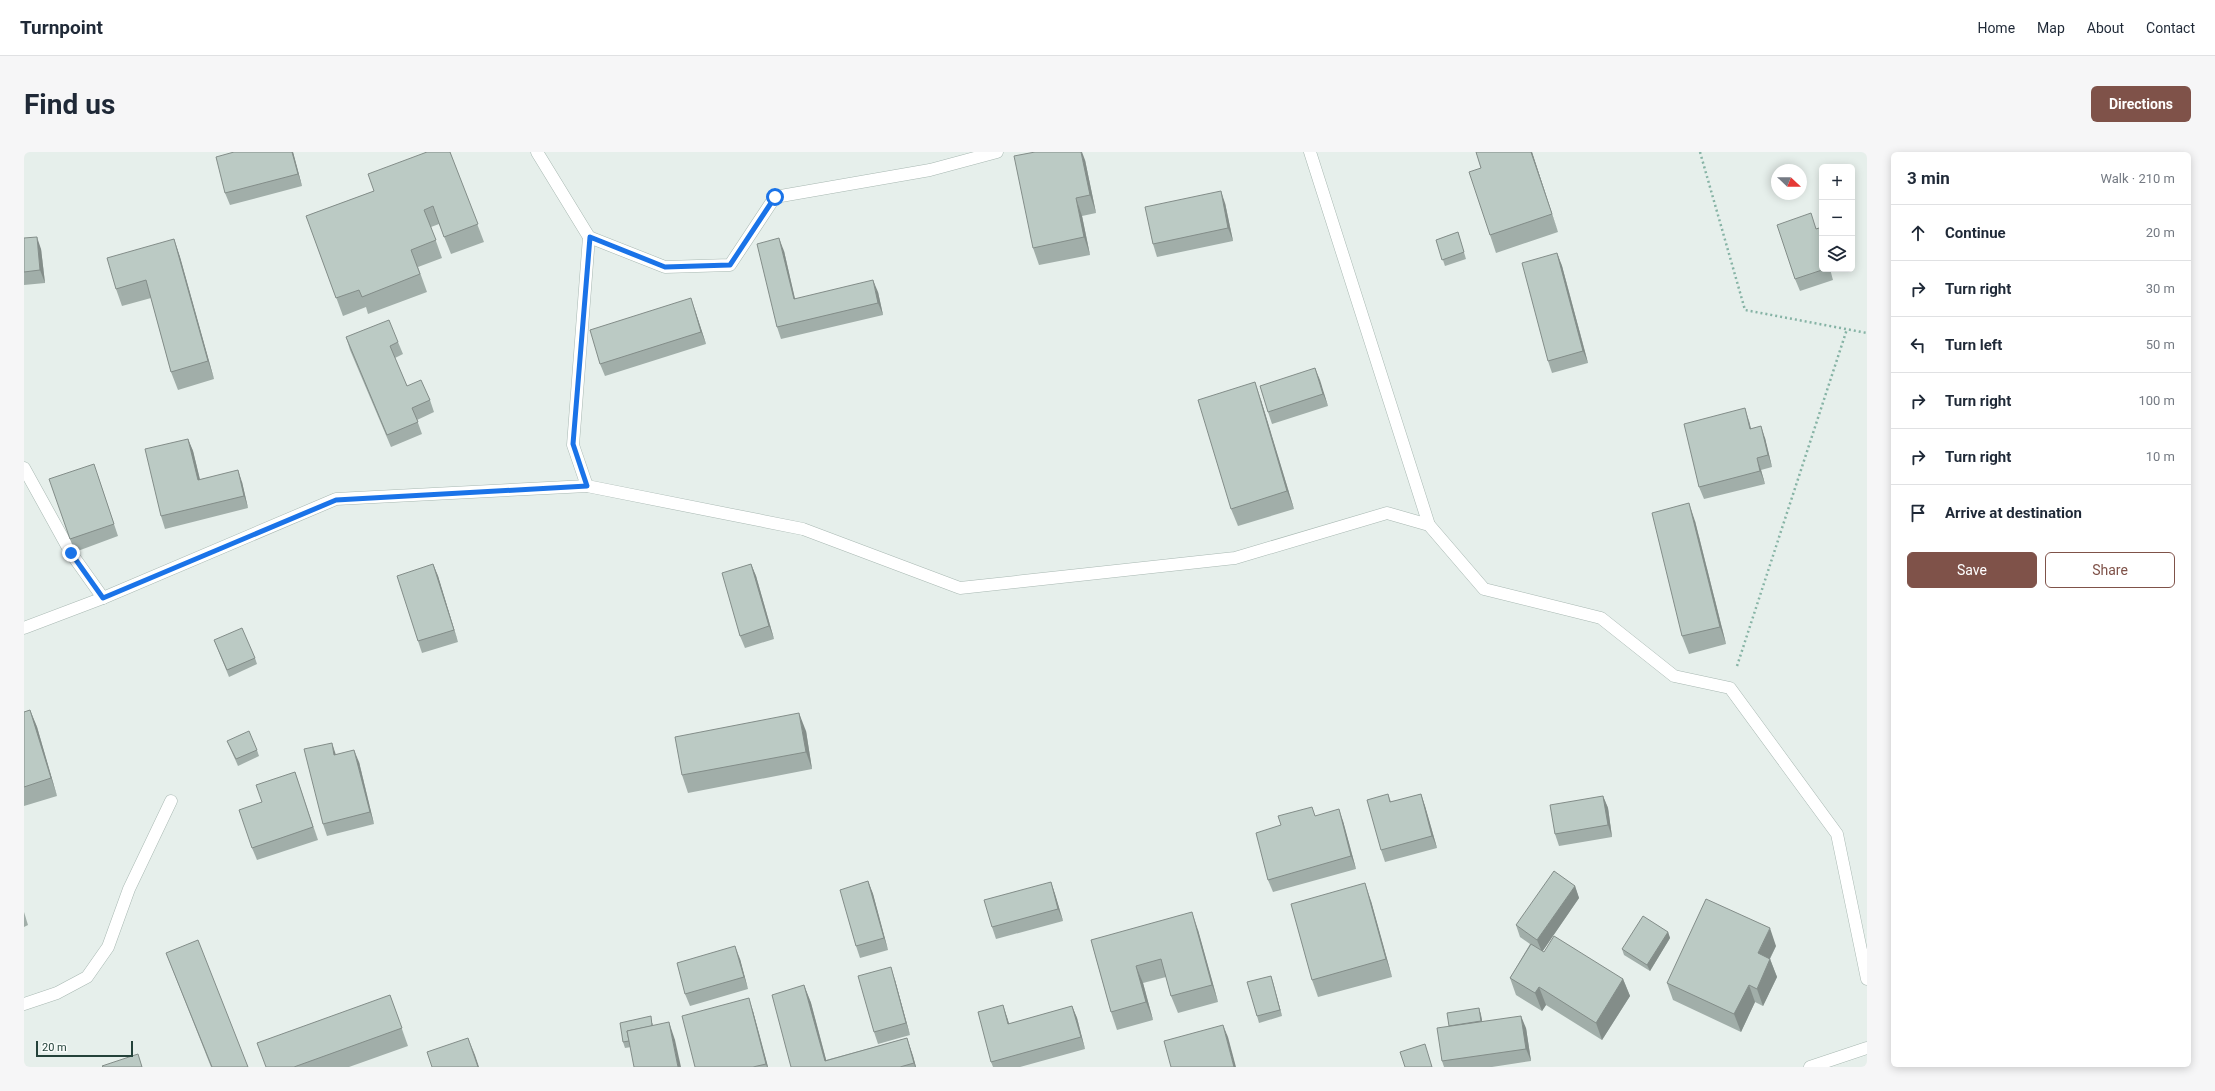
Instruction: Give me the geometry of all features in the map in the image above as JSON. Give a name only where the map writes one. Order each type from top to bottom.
[{"type":"street","points":[[537,152],[590,237],[665,267],[730,265],[775,197],[930,170],[997,152]]},
{"type":"street","points":[[1310,152],[1429,525],[1484,589],[1601,618],[1674,676],[1730,688],[1837,834],[1867,979]]},
{"type":"street","points":[[587,486],[573,444],[590,237]]},
{"type":"street","points":[[24,468],[71,553],[103,598]]},
{"type":"street","points":[[24,628],[103,598],[336,500],[587,486],[802,529],[960,588],[1235,558],[1387,513],[1429,525]]},
{"type":"street","points":[[24,1004],[57,993],[87,977],[108,947],[129,889],[171,801]]},
{"type":"street","points":[[1810,1067],[1867,1048]]},
{"type":"path","points":[[1700,152],[1745,310],[1867,333]]},
{"type":"path","points":[[1730,688],[1847,329]]},
{"type":"building","points":[[234,152],[292,152],[298,174],[225,193],[216,157]]},
{"type":"building","points":[[427,152],[450,152],[478,224],[444,237],[433,206],[424,210],[436,240],[411,250],[420,274],[362,297],[359,290],[336,298],[306,216],[374,191],[368,174]]},
{"type":"building","points":[[1035,152],[1081,152],[1090,195],[1076,198],[1084,237],[1033,248],[1014,156]]},
{"type":"building","points":[[1476,152],[1531,152],[1552,214],[1490,235],[1469,172],[1481,168]]},
{"type":"building","points":[[1221,191],[1228,228],[1153,244],[1145,207]]},
{"type":"building","points":[[1811,213],[1816,229],[1819,228],[1819,271],[1795,279],[1777,225]]},
{"type":"building","points":[[1458,232],[1464,252],[1442,260],[1436,240]]},
{"type":"building","points":[[37,237],[40,270],[24,272],[24,238]]},
{"type":"building","points":[[779,238],[794,299],[873,280],[878,303],[777,327],[757,244]]},
{"type":"building","points":[[174,239],[208,361],[171,372],[146,280],[116,289],[107,258]]},
{"type":"building","points":[[1557,253],[1583,351],[1548,361],[1522,263]]},
{"type":"building","points":[[691,298],[701,332],[600,364],[590,330]]},
{"type":"building","points":[[389,320],[398,342],[390,346],[407,386],[421,380],[430,400],[412,408],[418,422],[387,435],[346,337]]},
{"type":"building","points":[[1315,368],[1323,394],[1268,412],[1260,386]]},
{"type":"building","points":[[1255,382],[1287,491],[1231,509],[1198,400]]},
{"type":"building","points":[[1745,408],[1750,429],[1761,426],[1768,455],[1757,458],[1760,471],[1699,487],[1684,424]]},
{"type":"building","points":[[188,439],[198,480],[238,470],[244,496],[161,516],[145,449]]},
{"type":"building","points":[[94,464],[114,524],[70,539],[49,479]]},
{"type":"building","points":[[1689,503],[1720,627],[1682,636],[1652,513]]},
{"type":"building","points":[[433,564],[454,630],[418,641],[397,576]]},
{"type":"building","points":[[751,564],[769,626],[740,636],[722,573]]},
{"type":"building","points":[[242,628],[255,658],[227,670],[214,640]]},
{"type":"building","points":[[30,710],[51,778],[24,787],[24,712]]},
{"type":"building","points":[[799,713],[806,752],[682,775],[675,737]]},
{"type":"building","points":[[249,731],[257,750],[236,759],[227,741]]},
{"type":"building","points":[[332,743],[334,755],[354,750],[370,812],[323,824],[304,749]]},
{"type":"building","points":[[295,772],[313,827],[252,848],[239,810],[262,802],[256,785]]},
{"type":"building","points":[[1388,794],[1390,802],[1421,794],[1432,836],[1381,850],[1367,800]]},
{"type":"building","points":[[1603,796],[1608,825],[1555,834],[1550,805]]},
{"type":"building","points":[[1312,807],[1315,816],[1339,809],[1351,856],[1268,880],[1256,833],[1281,825],[1278,816]]},
{"type":"building","points":[[1554,871],[1575,886],[1537,940],[1516,925]]},
{"type":"building","points":[[868,881],[884,938],[856,946],[840,890]]},
{"type":"building","points":[[1051,882],[1058,909],[992,927],[984,900]]},
{"type":"building","points":[[1365,883],[1386,959],[1312,980],[1291,904]]},
{"type":"building","points":[[1706,899],[1770,928],[1758,953],[1770,959],[1757,989],[1749,985],[1734,1014],[1667,983]]},
{"type":"building","points":[[1192,912],[1212,985],[1171,996],[1161,959],[1136,966],[1146,1002],[1111,1012],[1091,940]]},
{"type":"building","points":[[1643,916],[1668,932],[1647,965],[1622,949]]},
{"type":"building","points":[[1554,936],[1623,979],[1596,1023],[1539,987],[1535,993],[1510,978],[1531,944],[1544,952]]},
{"type":"building","points":[[198,940],[248,1067],[212,1067],[166,953]]},
{"type":"building","points":[[735,946],[744,977],[685,994],[677,963]]},
{"type":"building","points":[[891,967],[906,1023],[874,1032],[858,976]]},
{"type":"building","points":[[1271,976],[1280,1010],[1257,1016],[1247,982]]},
{"type":"building","points":[[804,985],[825,1061],[907,1038],[914,1063],[900,1067],[791,1067],[772,995]]},
{"type":"building","points":[[390,995],[402,1028],[294,1067],[266,1067],[257,1043]]},
{"type":"building","points":[[749,998],[766,1064],[753,1067],[695,1067],[682,1016]]},
{"type":"building","points":[[1003,1005],[1008,1024],[1072,1006],[1081,1037],[991,1062],[978,1012]]},
{"type":"building","points":[[1479,1008],[1481,1021],[1449,1026],[1447,1013]]},
{"type":"building","points":[[651,1016],[652,1026],[627,1031],[629,1041],[623,1042],[620,1023]]},
{"type":"building","points":[[1521,1016],[1526,1049],[1442,1061],[1437,1028]]},
{"type":"building","points":[[669,1022],[678,1067],[634,1067],[627,1031]]},
{"type":"building","points":[[1223,1025],[1234,1067],[1171,1067],[1164,1041]]},
{"type":"building","points":[[468,1038],[478,1067],[432,1067],[427,1052]]},
{"type":"building","points":[[1425,1044],[1432,1067],[1405,1067],[1400,1052]]},
{"type":"building","points":[[138,1054],[142,1067],[102,1066]]},
{"type":"route","points":[[71,553],[103,598],[336,500],[587,486],[573,444],[578,363],[590,237],[665,267],[730,265],[775,197]]}]
